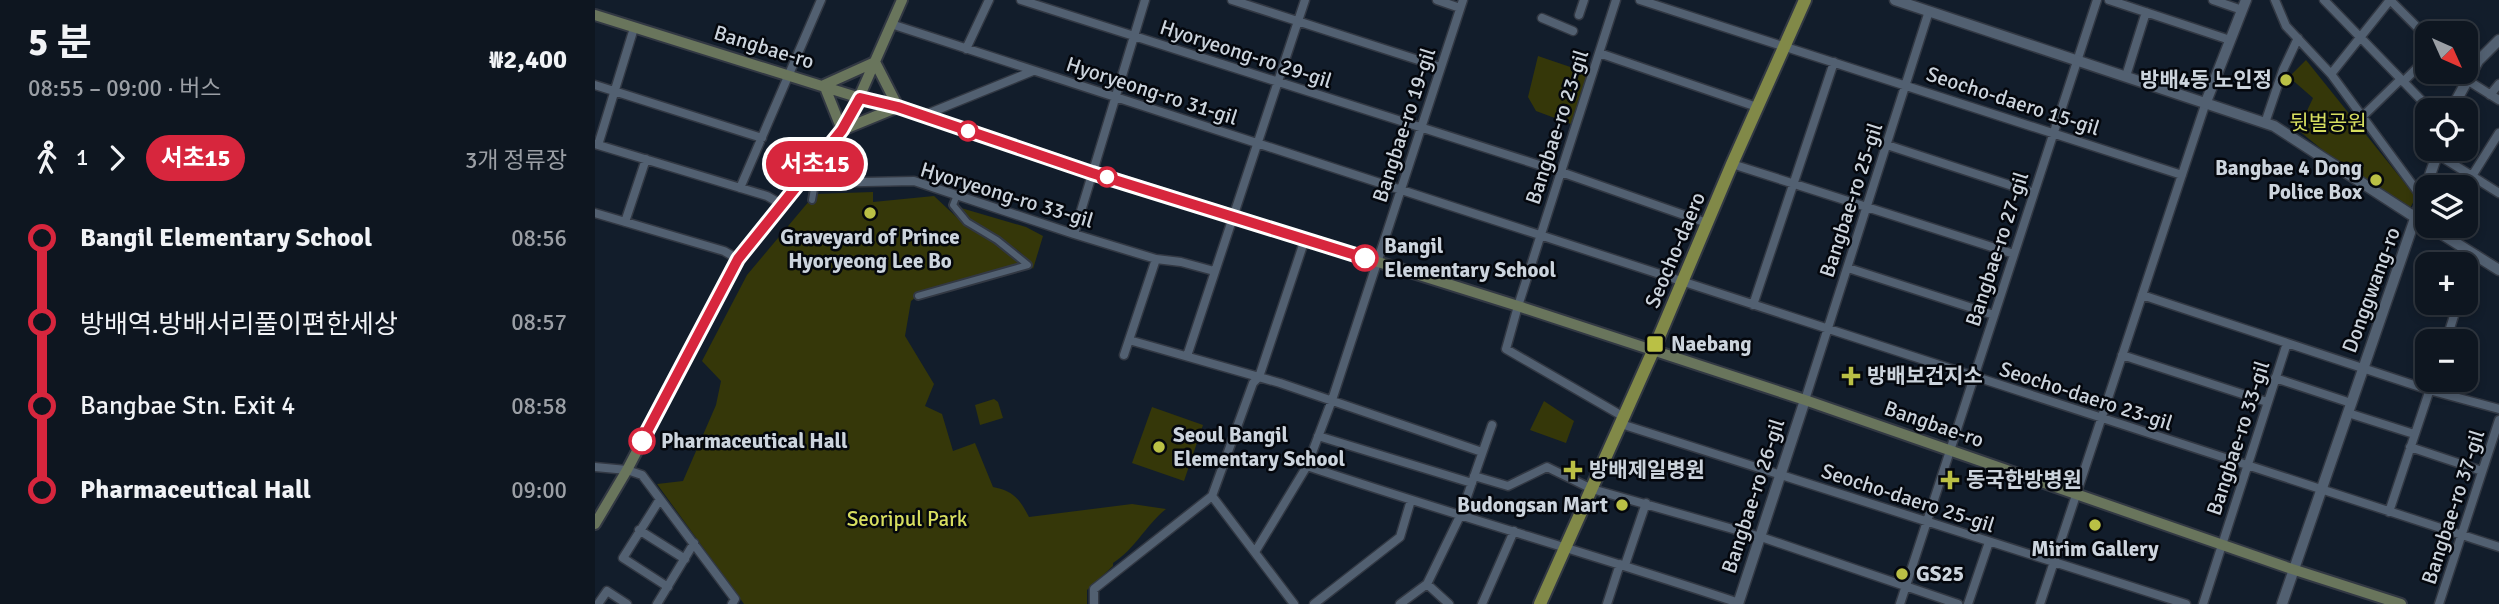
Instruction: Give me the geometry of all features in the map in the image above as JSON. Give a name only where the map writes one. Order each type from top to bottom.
[{"type":"main road","points":[[595,524],[627,470],[738,259],[782,205],[811,179],[842,130],[860,98],[902,0]]},
{"type":"main road","name":"Seocho-daero","points":[[1541,601],[1623,420],[1805,0]]},
{"type":"main road","name":"Bangbae-ro","points":[[595,15],[860,98],[898,107],[1092,173],[1518,306],[1804,400],[2292,569],[2401,604]]},
{"type":"main road","points":[[842,130],[824,85],[876,62]]},
{"type":"main road","points":[[842,130],[898,107],[876,62]]},
{"type":"street","points":[[740,188],[821,0]]},
{"type":"street","points":[[967,49],[989,0]]},
{"type":"street","name":"Hyoryeong-ro 29-gil","points":[[1021,0],[1561,172],[1707,223]]},
{"type":"street","points":[[1074,234],[1146,0]]},
{"type":"street","points":[[1232,0],[1440,67]]},
{"type":"street","points":[[1187,356],[1305,0]]},
{"type":"street","points":[[1437,0],[1462,4]]},
{"type":"street","points":[[1579,15],[1584,0]]},
{"type":"street","name":"Bangbae-ro 23-gil","points":[[1616,0],[1506,349],[1623,420]]},
{"type":"street","name":"Seocho-daero 15-gil","points":[[1640,0],[2182,175]]},
{"type":"street","points":[[1895,0],[2265,123],[2293,137],[2415,217]]},
{"type":"street","name":"Bangbae-ro 27-gil","points":[[1900,604],[2097,0]]},
{"type":"street","points":[[2109,0],[2230,40]]},
{"type":"street","points":[[2040,604],[2206,102],[2244,5],[2213,0]]},
{"type":"street","points":[[2275,0],[2286,26],[2331,74],[2415,188]]},
{"type":"street","points":[[2324,0],[2419,98]]},
{"type":"street","points":[[2331,74],[2388,1],[2415,26]]},
{"type":"street","name":"Bangbae-ro 19-gil","points":[[1255,552],[1307,466],[1332,400],[1462,4]]},
{"type":"street","name":"Bangbae-ro 25-gil","points":[[1804,400],[1929,11]]},
{"type":"street","points":[[2126,76],[2146,12]]},
{"type":"street","points":[[1542,18],[1573,31]]},
{"type":"street","name":"Hyoryeong-ro 31-gil","points":[[891,24],[1540,236]]},
{"type":"street","points":[[634,28],[597,144],[767,196],[782,205]]},
{"type":"street","points":[[2265,123],[2298,38]]},
{"type":"street","points":[[2478,61],[2499,40]]},
{"type":"street","points":[[1599,53],[1757,107]]},
{"type":"street","points":[[1753,305],[1834,62]]},
{"type":"street","points":[[2362,117],[2415,69]]},
{"type":"street","points":[[922,116],[1033,71]]},
{"type":"street","points":[[2475,84],[2499,100]]},
{"type":"street","points":[[2490,95],[2499,84]]},
{"type":"street","points":[[595,85],[762,138]]},
{"type":"street","points":[[2473,175],[2499,133]]},
{"type":"street","points":[[1887,145],[2034,193]]},
{"type":"street","points":[[625,222],[646,159]]},
{"type":"street","points":[[2451,161],[2471,175]]},
{"type":"street","points":[[1732,164],[2014,254]]},
{"type":"street","points":[[811,179],[812,200]]},
{"type":"street","name":"Hyoryeong-ro 33-gil","points":[[811,179],[914,181],[1156,259],[1181,262],[1214,271]]},
{"type":"street","points":[[2478,180],[2499,193]]},
{"type":"street","points":[[918,296],[1028,265],[997,240],[967,222],[953,205],[957,195]]},
{"type":"street","points":[[595,213],[723,251],[738,259]]},
{"type":"street","name":"Donggwang-ro","points":[[2282,604],[2292,569],[2415,224]]},
{"type":"street","name":"Seocho-daero 23-gil","points":[[1540,236],[2499,547]]},
{"type":"street","points":[[2449,238],[2472,252]]},
{"type":"street","points":[[1094,604],[1094,589],[1212,496],[1253,383],[1259,377],[1305,239]]},
{"type":"street","points":[[2478,256],[2499,270]]},
{"type":"street","points":[[1124,355],[1156,259]]},
{"type":"street","points":[[1848,268],[1994,315]]},
{"type":"street","points":[[2142,295],[2415,386]]},
{"type":"street","points":[[1129,340],[1332,400],[1482,452]]},
{"type":"street","name":"Bangbae-ro 33-gil","points":[[2203,604],[2287,342]]},
{"type":"street","points":[[2122,355],[2267,402]]},
{"type":"street","points":[[2275,378],[2414,434]]},
{"type":"street","points":[[2389,512],[2428,392]]},
{"type":"street","points":[[2436,392],[2499,409]]},
{"type":"street","name":"Bangbae-ro 26-gil","points":[[1739,604],[1804,400]]},
{"type":"street","name":"Seocho-daero 25-gil","points":[[1623,420],[1780,475],[2186,604]]},
{"type":"street","name":"Bangbae-ro 37-gil","points":[[2439,604],[2499,420]]},
{"type":"street","points":[[1400,604],[1427,584],[1461,514],[1492,425]]},
{"type":"street","points":[[1318,436],[1473,479],[1509,486],[1547,467],[1592,489],[1761,537],[1958,604]]},
{"type":"street","points":[[2410,447],[2482,471]]},
{"type":"street","points":[[1307,466],[1623,564],[1739,604]]},
{"type":"street","points":[[595,467],[627,470],[642,475],[694,543],[733,602]]},
{"type":"street","points":[[1212,496],[1294,604]]},
{"type":"street","points":[[660,499],[623,558],[668,587]]},
{"type":"street","points":[[1314,604],[1400,537],[1411,500]]},
{"type":"street","points":[[1607,604],[1646,503]]},
{"type":"street","points":[[639,530],[685,559]]},
{"type":"street","points":[[1482,604],[1514,531]]},
{"type":"street","points":[[1969,604],[1989,542]]},
{"type":"street","points":[[657,604],[694,543]]},
{"type":"street","points":[[1427,584],[1449,604]]},
{"type":"street","points":[[597,604],[607,591],[627,604]]},
{"type":"green space","points":[[1538,56],[1588,73],[1571,124],[1536,111],[1528,97]]},
{"type":"green space","name":"뒷벌공원","points":[[2306,60],[2415,196],[2408,212],[2362,182],[2298,130],[2313,98],[2289,77]]},
{"type":"green space","name":"Seoripul Park","points":[[873,192],[873,202],[934,196],[965,225],[997,241],[1023,264],[920,294],[911,301],[905,336],[934,384],[925,406],[942,414],[953,451],[975,443],[993,487],[1015,496],[1029,517],[1132,504],[1166,509],[1128,551],[1087,590],[1087,604],[744,604],[657,484],[683,481],[716,405],[721,381],[702,361],[747,275],[815,194]]},
{"type":"green space","points":[[961,208],[1026,227],[1043,236],[1033,269],[1019,251],[968,219],[960,211]]},
{"type":"green space","points":[[994,399],[998,402],[1003,418],[980,425],[975,405]]},
{"type":"green space","points":[[1544,401],[1574,421],[1566,443],[1530,430]]},
{"type":"green space","points":[[1152,407],[1203,425],[1184,481],[1132,463]]},
{"type":"bus line","name":"서초15","points":[[642,441],[738,259],[842,130],[860,98],[898,107],[1092,173],[1365,258]]},
{"type":"place","name":"방배4동 노인정","points":[[2286,80]]},
{"type":"place","name":"Bangbae 4 Dong Police Box","points":[[2376,180]]},
{"type":"place","name":"Graveyard of Prince Hyoryeong Lee Bo","points":[[870,213]]},
{"type":"place","name":"Bangil Elementary School","points":[[1365,258]]},
{"type":"place","name":"Naebang","points":[[1655,344]]},
{"type":"place","name":"방배보건지소","points":[[1851,376]]},
{"type":"place","name":"Pharmaceutical Hall","points":[[642,441]]},
{"type":"place","name":"Seoul Bangil Elementary School","points":[[1159,447]]},
{"type":"place","name":"방배제일병원","points":[[1573,470]]},
{"type":"place","name":"동국한방병원","points":[[1950,480]]},
{"type":"place","name":"Budongsan Mart","points":[[1622,505]]},
{"type":"place","name":"Mirim Gallery","points":[[2095,525]]},
{"type":"place","name":"GS25","points":[[1902,574]]}]
